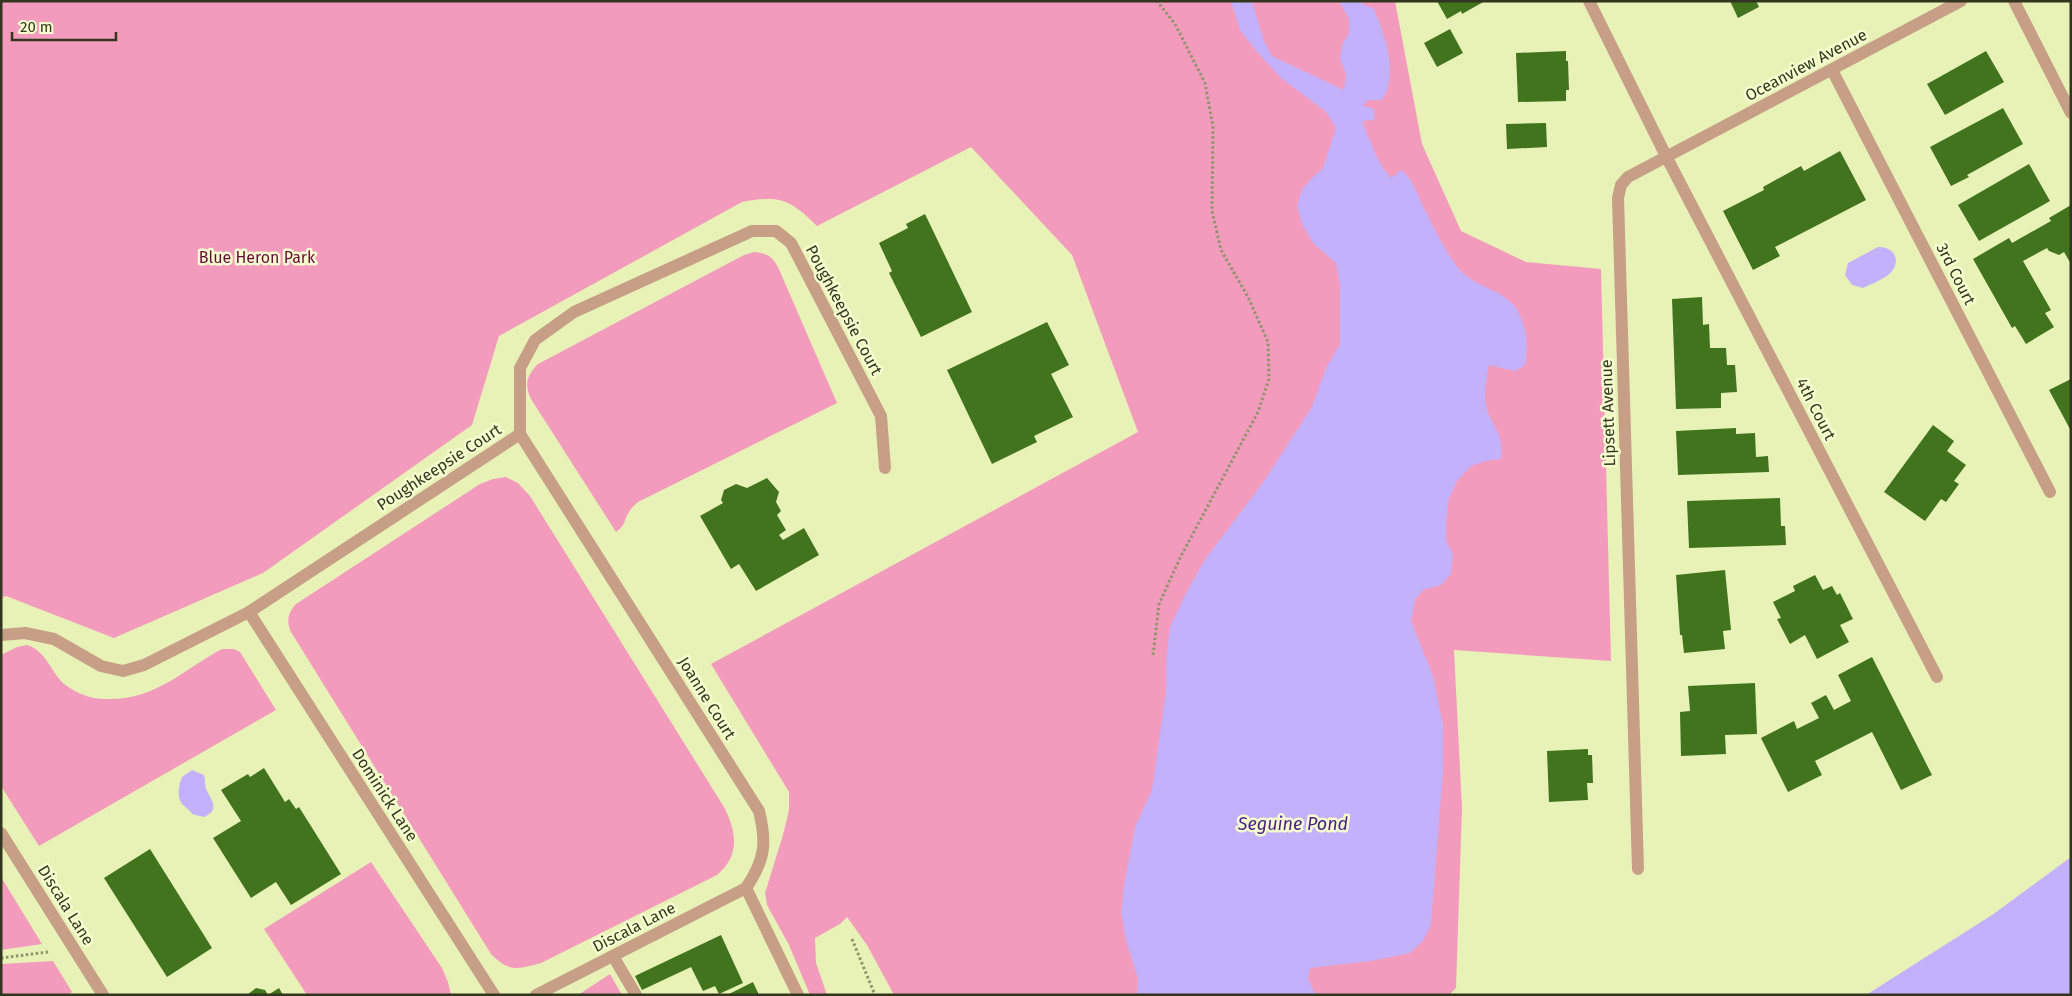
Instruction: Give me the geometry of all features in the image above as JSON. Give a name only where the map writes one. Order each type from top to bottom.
[{"type":"street","points":[[1589,1],[1666,156]]},
{"type":"street","name":"Oceanview Avenue","points":[[1666,156],[1961,1]]},
{"type":"street","points":[[2014,1],[2071,113]]},
{"type":"street","name":"3rd Court","points":[[1832,70],[2050,492]]},
{"type":"street","name":"4th Court","points":[[1666,156],[1937,677]]},
{"type":"street","name":"Lipsett Avenue","points":[[1638,868],[1618,198],[1620,185],[1628,177],[1666,156]]},
{"type":"street","name":"Poughkeepsie Court","points":[[1,635],[25,633],[54,639],[101,666],[123,671],[144,665],[249,612],[520,434],[520,368],[534,340],[574,312],[752,230],[776,230],[791,243],[881,416],[885,468]]},
{"type":"street","name":"Joanne Court","points":[[520,434],[759,811],[764,830],[764,851],[758,871],[746,888]]},
{"type":"street","name":"Dominick Lane","points":[[249,612],[494,995]]},
{"type":"street","name":"Discala Lane","points":[[1,833],[103,995]]},
{"type":"street","points":[[746,888],[798,995]]},
{"type":"street","name":"Discala Lane","points":[[536,995],[746,888]]},
{"type":"street","points":[[613,956],[636,995]]},
{"type":"path","points":[[1153,654],[1159,604],[1180,558],[1258,412],[1269,379],[1268,342],[1248,297],[1221,250],[1212,212],[1213,127],[1205,83],[1176,24],[1157,1]]},
{"type":"path","points":[[852,940],[875,995]]},
{"type":"path","points":[[1,958],[25,956],[73,947]]},
{"type":"green space","name":"Blue Heron Park","points":[[1,1],[1395,1],[1422,144],[1461,231],[1526,262],[1601,269],[1611,661],[1454,650],[1462,808],[1456,988],[1449,995],[894,995],[867,945],[847,917],[840,924],[815,938],[816,963],[827,995],[810,995],[789,945],[767,905],[765,893],[789,810],[789,792],[711,664],[1138,432],[1072,255],[971,147],[817,226],[799,210],[784,201],[766,199],[742,202],[499,336],[472,425],[263,573],[114,638],[6,596],[1,598]]},
{"type":"green space","points":[[754,252],[768,256],[778,267],[837,403],[638,502],[627,515],[622,527],[616,532],[531,399],[527,384],[529,376],[538,364],[744,255]]},
{"type":"green space","points":[[506,477],[518,483],[530,496],[724,807],[734,834],[733,852],[730,860],[717,875],[541,963],[520,968],[509,967],[491,954],[291,632],[288,621],[291,611],[296,604],[480,484]]},
{"type":"green space","points":[[27,645],[43,656],[58,678],[68,687],[88,697],[99,699],[123,698],[153,690],[222,649],[234,649],[240,652],[276,710],[39,846],[1,786],[1,655],[17,647]]},
{"type":"green space","points":[[371,862],[442,968],[451,995],[307,995],[264,929]]},
{"type":"green space","points":[[1,877],[42,944],[1,950]]},
{"type":"green space","points":[[53,961],[72,992],[68,995],[1,995],[1,964]]},
{"type":"green space","points":[[610,974],[622,995],[578,995]]},
{"type":"water","name":"Seguine Pond","points":[[1231,1],[1252,1],[1264,41],[1272,56],[1344,90],[1346,74],[1340,59],[1342,45],[1349,33],[1349,19],[1339,1],[1360,1],[1374,9],[1386,43],[1390,66],[1387,89],[1382,100],[1370,100],[1362,105],[1374,109],[1374,120],[1362,121],[1374,151],[1391,178],[1402,170],[1408,178],[1438,237],[1459,269],[1473,281],[1506,298],[1519,313],[1524,326],[1527,345],[1526,358],[1525,365],[1515,371],[1489,365],[1485,390],[1486,403],[1500,440],[1501,459],[1471,466],[1457,481],[1449,498],[1446,524],[1446,540],[1453,555],[1451,574],[1441,585],[1423,590],[1415,600],[1411,621],[1433,676],[1443,725],[1443,772],[1431,924],[1423,941],[1410,953],[1371,961],[1310,968],[1308,979],[1316,995],[1137,995],[1138,979],[1126,940],[1121,913],[1135,827],[1152,790],[1166,691],[1166,662],[1170,627],[1186,593],[1206,558],[1262,484],[1312,407],[1326,368],[1340,344],[1340,285],[1336,263],[1313,243],[1302,224],[1297,206],[1302,190],[1323,168],[1336,128],[1326,112],[1281,78],[1258,53],[1240,30]]},
{"type":"water","points":[[1878,247],[1888,249],[1894,254],[1896,262],[1894,268],[1880,280],[1863,288],[1852,285],[1845,275],[1848,263]]},
{"type":"water","points":[[192,770],[204,775],[206,789],[213,805],[212,811],[204,817],[192,814],[179,799],[179,787],[182,777]]},
{"type":"water","points":[[2071,857],[2071,995],[1866,995],[1992,915]]},
{"type":"building","points":[[1437,1],[1485,1],[1462,14],[1461,11],[1447,19]]},
{"type":"building","points":[[1730,1],[1756,1],[1759,7],[1738,18]]},
{"type":"building","points":[[1450,29],[1463,53],[1437,67],[1424,43]]},
{"type":"building","points":[[1566,51],[1569,90],[1566,90],[1566,101],[1518,102],[1516,53]]},
{"type":"building","points":[[1986,51],[2004,82],[1945,115],[1927,84]]},
{"type":"building","points":[[2003,108],[2023,144],[1951,186],[1930,147]]},
{"type":"building","points":[[1546,123],[1547,147],[1507,149],[1506,124]]},
{"type":"building","points":[[1840,151],[1866,200],[1775,247],[1780,256],[1753,270],[1723,211],[1764,190],[1763,187],[1801,166],[1804,171]]},
{"type":"building","points":[[2029,164],[2050,201],[1979,241],[1958,205]]},
{"type":"building","points":[[2071,205],[2071,264],[2064,252],[2059,255],[2049,251],[2047,248],[2023,261],[2051,310],[2045,313],[2054,327],[2026,344],[2015,326],[2012,328],[1973,259],[2009,238],[2012,243],[2051,221],[2049,218]]},
{"type":"building","points":[[925,214],[972,312],[921,337],[889,273],[892,271],[879,243],[908,228],[906,224]]},
{"type":"building","points":[[1702,297],[1703,325],[1709,324],[1710,348],[1726,348],[1727,365],[1735,365],[1737,392],[1721,393],[1721,408],[1676,409],[1672,299]]},
{"type":"building","points":[[1047,322],[1069,365],[1051,374],[1073,417],[1034,436],[1037,442],[992,464],[947,370]]},
{"type":"building","points":[[2071,379],[2071,431],[2049,390]]},
{"type":"building","points":[[1933,425],[1954,441],[1947,451],[1966,465],[1954,481],[1959,484],[1946,502],[1941,499],[1925,521],[1884,492]]},
{"type":"building","points":[[1736,428],[1736,434],[1755,433],[1756,457],[1768,456],[1769,472],[1678,475],[1676,431]]},
{"type":"building","points":[[767,478],[779,492],[776,502],[781,511],[777,515],[786,530],[779,535],[783,540],[804,528],[819,555],[756,591],[739,564],[731,569],[700,516],[723,503],[721,500],[724,490],[736,484],[747,488]]},
{"type":"building","points":[[1780,498],[1781,526],[1785,526],[1786,545],[1689,548],[1687,501]]},
{"type":"building","points":[[1725,570],[1731,630],[1723,631],[1725,649],[1684,653],[1682,635],[1680,635],[1676,575]]},
{"type":"building","points":[[1815,575],[1823,590],[1832,586],[1837,595],[1840,593],[1853,619],[1840,625],[1849,642],[1817,659],[1805,635],[1790,644],[1777,619],[1781,618],[1773,602],[1795,591],[1793,586]]},
{"type":"building","points":[[1872,657],[1932,775],[1901,790],[1872,732],[1815,761],[1822,775],[1788,792],[1761,738],[1794,721],[1797,729],[1819,718],[1811,703],[1826,695],[1834,710],[1851,701],[1838,675]]},
{"type":"building","points":[[1755,683],[1757,734],[1725,735],[1726,754],[1681,756],[1680,712],[1690,711],[1688,686]]},
{"type":"building","points":[[1588,749],[1588,755],[1592,755],[1593,783],[1587,783],[1588,800],[1549,802],[1547,751]]},
{"type":"building","points":[[264,768],[285,802],[289,799],[296,809],[299,807],[341,874],[291,905],[276,882],[251,898],[213,838],[241,821],[221,790],[248,774],[250,777]]},
{"type":"building","points":[[150,849],[212,948],[167,977],[104,878]]},
{"type":"building","points":[[721,935],[743,983],[719,994],[715,986],[703,991],[691,967],[642,990],[635,976]]},
{"type":"building","points":[[753,982],[759,995],[727,995]]},
{"type":"building","points":[[256,988],[265,990],[268,995],[247,995]]},
{"type":"building","points":[[279,988],[283,995],[268,995]]}]
